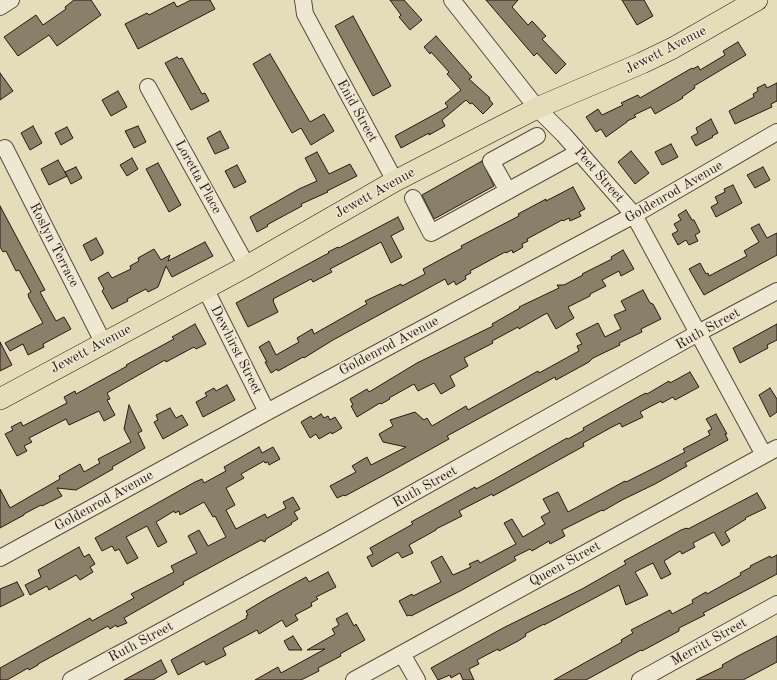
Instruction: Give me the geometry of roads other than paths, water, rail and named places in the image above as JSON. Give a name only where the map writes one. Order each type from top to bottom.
[{"type":"main road","name":"Jewett Avenue","points":[[0,399],[103,342],[247,266],[395,181],[537,108],[642,64],[673,48],[755,0]]},
{"type":"street","points":[[0,7],[11,0]]},
{"type":"street","name":"Enid Street","points":[[303,0],[305,14],[318,41],[395,181]]},
{"type":"street","name":"Peet Street","points":[[452,0],[537,108],[564,135],[634,215],[698,333],[770,451]]},
{"type":"street","name":"Loretta Place","points":[[148,87],[247,266]]},
{"type":"street","name":"Goldenrod Avenue","points":[[0,558],[267,412],[634,215],[777,132]]},
{"type":"street","points":[[508,191],[491,161],[536,136]]},
{"type":"street","name":"Roslyn Terrace","points":[[5,148],[103,342]]},
{"type":"street","points":[[413,198],[431,233],[579,152]]},
{"type":"street","name":"Dewhirst Street","points":[[205,288],[267,412]]},
{"type":"street","name":"Ruth Street","points":[[71,680],[331,539],[698,333],[777,291]]},
{"type":"street","name":"Queen Street","points":[[354,680],[770,451]]},
{"type":"street","name":"Merritt Street","points":[[640,680],[777,604]]},
{"type":"street","points":[[402,654],[417,680]]}]
